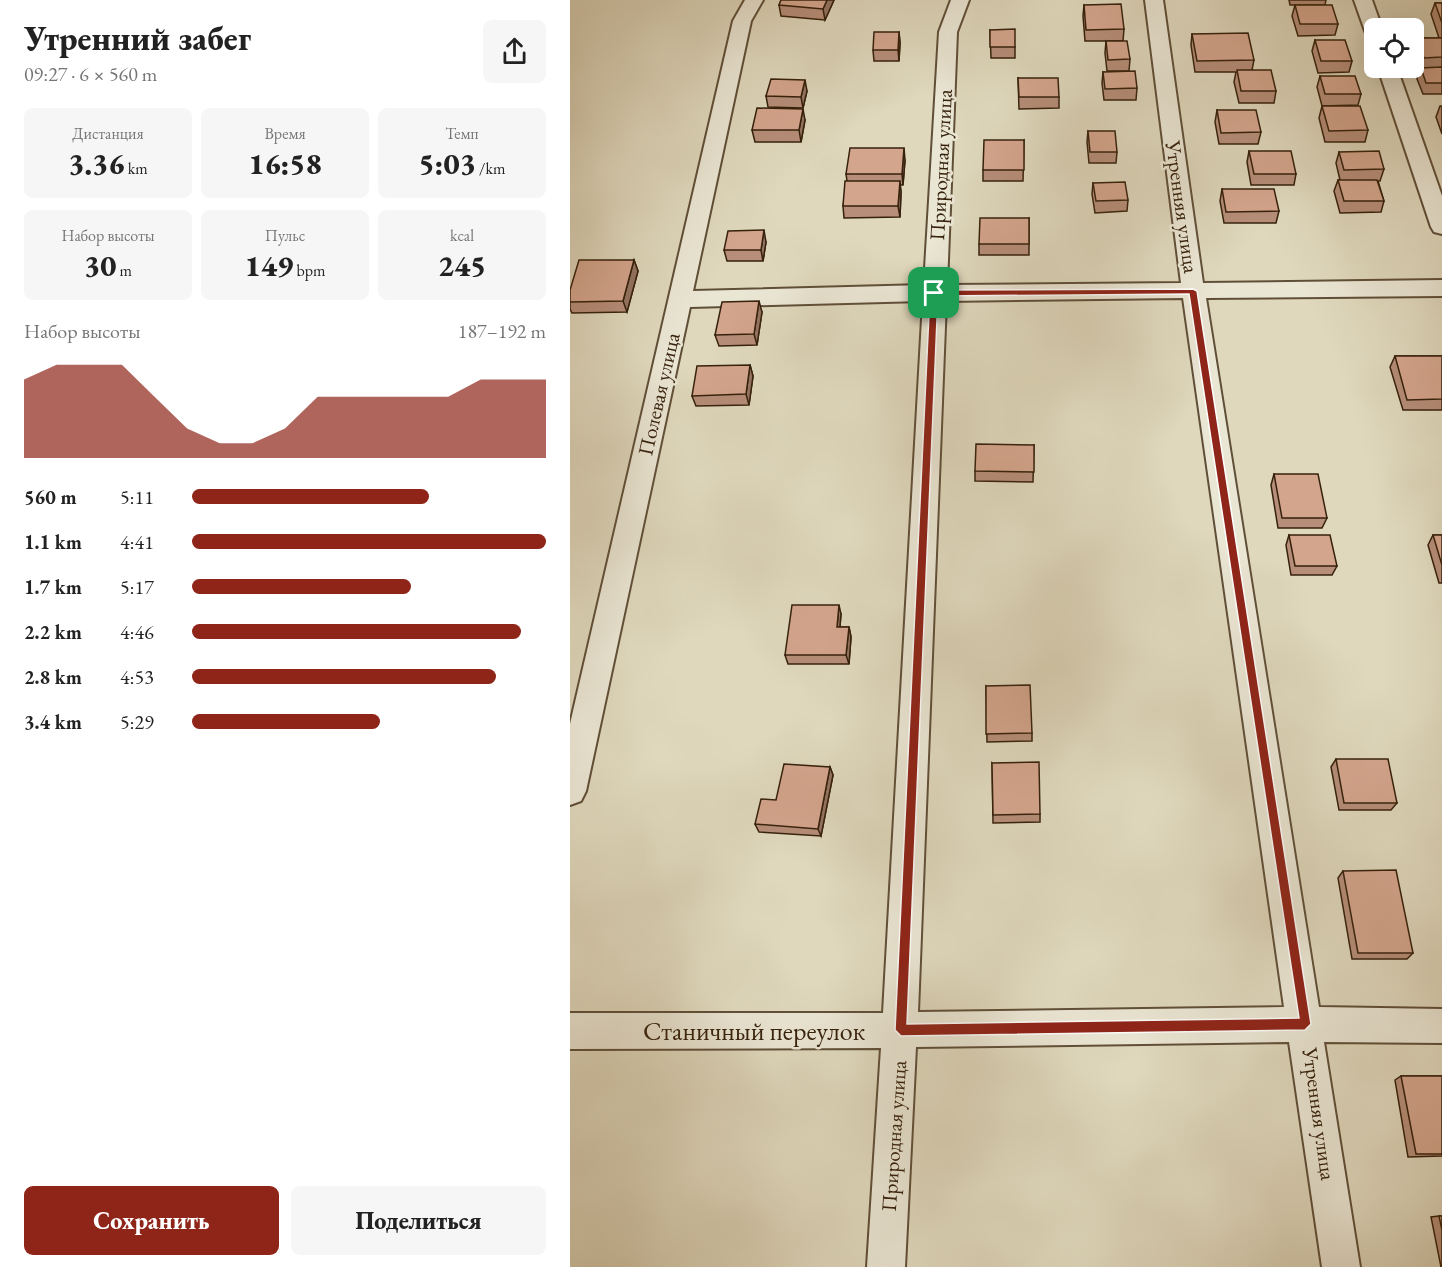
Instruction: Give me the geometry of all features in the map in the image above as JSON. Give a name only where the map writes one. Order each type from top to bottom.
[{"type":"street","name":"Полевая улица","points":[[570,791],[742,21],[754,0]]},
{"type":"street","name":"Природная улица","points":[[886,1267],[901,1030],[948,32],[960,0]]},
{"type":"street","name":"Утренняя улица","points":[[1154,0],[1193,291],[1341,1267]]},
{"type":"street","points":[[1363,0],[1369,18]]},
{"type":"street","points":[[1390,78],[1442,227]]},
{"type":"street","points":[[680,299],[934,293],[1442,288]]},
{"type":"street","name":"Станичный переулок","points":[[570,1031],[901,1030],[1305,1024],[1442,1026]]},
{"type":"building","points":[[781,0],[827,0],[823,9],[779,5]]},
{"type":"building","points":[[1435,3],[1442,3],[1442,23]]},
{"type":"building","points":[[1121,4],[1124,29],[1086,30],[1084,5]]},
{"type":"building","points":[[1295,5],[1332,5],[1338,24],[1300,24]]},
{"type":"building","points":[[1015,29],[1015,47],[990,47],[990,30]]},
{"type":"building","points":[[874,32],[899,32],[898,50],[873,50]]},
{"type":"building","points":[[1248,33],[1254,60],[1197,61],[1192,34]]},
{"type":"building","points":[[1424,38],[1442,38],[1442,57],[1424,58]]},
{"type":"building","points":[[1315,40],[1345,40],[1352,61],[1321,61]]},
{"type":"building","points":[[1106,41],[1127,41],[1130,59],[1108,60]]},
{"type":"building","points":[[1442,67],[1442,83],[1426,83],[1424,68]]},
{"type":"building","points":[[1237,70],[1271,70],[1276,91],[1241,91]]},
{"type":"building","points":[[1135,71],[1137,88],[1105,89],[1103,72]]},
{"type":"building","points":[[1320,76],[1355,76],[1361,94],[1325,94]]},
{"type":"building","points":[[1018,78],[1058,78],[1059,97],[1019,97]]},
{"type":"building","points":[[771,79],[805,80],[801,97],[766,96]]},
{"type":"building","points":[[1322,106],[1360,106],[1368,130],[1329,131]]},
{"type":"building","points":[[757,108],[803,109],[799,130],[752,130]]},
{"type":"building","points":[[1217,110],[1256,110],[1261,132],[1221,133]]},
{"type":"building","points":[[1088,131],[1115,131],[1117,152],[1090,152]]},
{"type":"building","points":[[984,140],[1024,140],[1024,170],[983,170]]},
{"type":"building","points":[[850,148],[904,148],[902,174],[846,174]]},
{"type":"building","points":[[1249,151],[1291,151],[1296,174],[1254,174]]},
{"type":"building","points":[[1379,151],[1384,169],[1344,170],[1339,152]]},
{"type":"building","points":[[1338,180],[1377,180],[1384,201],[1344,201]]},
{"type":"building","points":[[845,181],[900,181],[898,206],[843,206]]},
{"type":"building","points":[[1125,182],[1128,200],[1096,201],[1093,183]]},
{"type":"building","points":[[1222,189],[1274,189],[1279,211],[1226,212]]},
{"type":"building","points":[[980,218],[1029,218],[1029,244],[979,244]]},
{"type":"building","points":[[764,230],[761,250],[724,250],[728,231]]},
{"type":"building","points":[[579,260],[634,260],[623,301],[570,302],[570,290]]},
{"type":"building","points":[[759,301],[754,334],[715,335],[722,302]]},
{"type":"building","points":[[1395,356],[1442,356],[1442,399],[1407,400]]},
{"type":"building","points":[[750,365],[746,394],[692,396],[697,366]]},
{"type":"building","points":[[976,444],[1034,445],[1034,472],[975,471]]},
{"type":"building","points":[[1274,474],[1318,474],[1327,518],[1282,518]]},
{"type":"building","points":[[1289,535],[1330,535],[1337,566],[1295,566]]},
{"type":"building","points":[[1433,535],[1442,535],[1442,565]]},
{"type":"building","points":[[792,605],[839,605],[837,627],[849,627],[846,655],[785,655]]},
{"type":"building","points":[[1030,685],[1032,733],[986,734],[986,686]]},
{"type":"building","points":[[1336,759],[1388,759],[1397,803],[1344,803]]},
{"type":"building","points":[[1039,762],[1040,814],[993,815],[992,763]]},
{"type":"building","points":[[784,764],[830,767],[818,829],[755,824],[761,799],[776,800]]},
{"type":"building","points":[[1396,870],[1413,953],[1358,953],[1343,871]]},
{"type":"building","points":[[1401,1076],[1442,1076],[1442,1154],[1416,1154]]},
{"type":"route","points":[[1193,291],[1305,1024],[901,1030],[934,293],[1193,291]]}]
